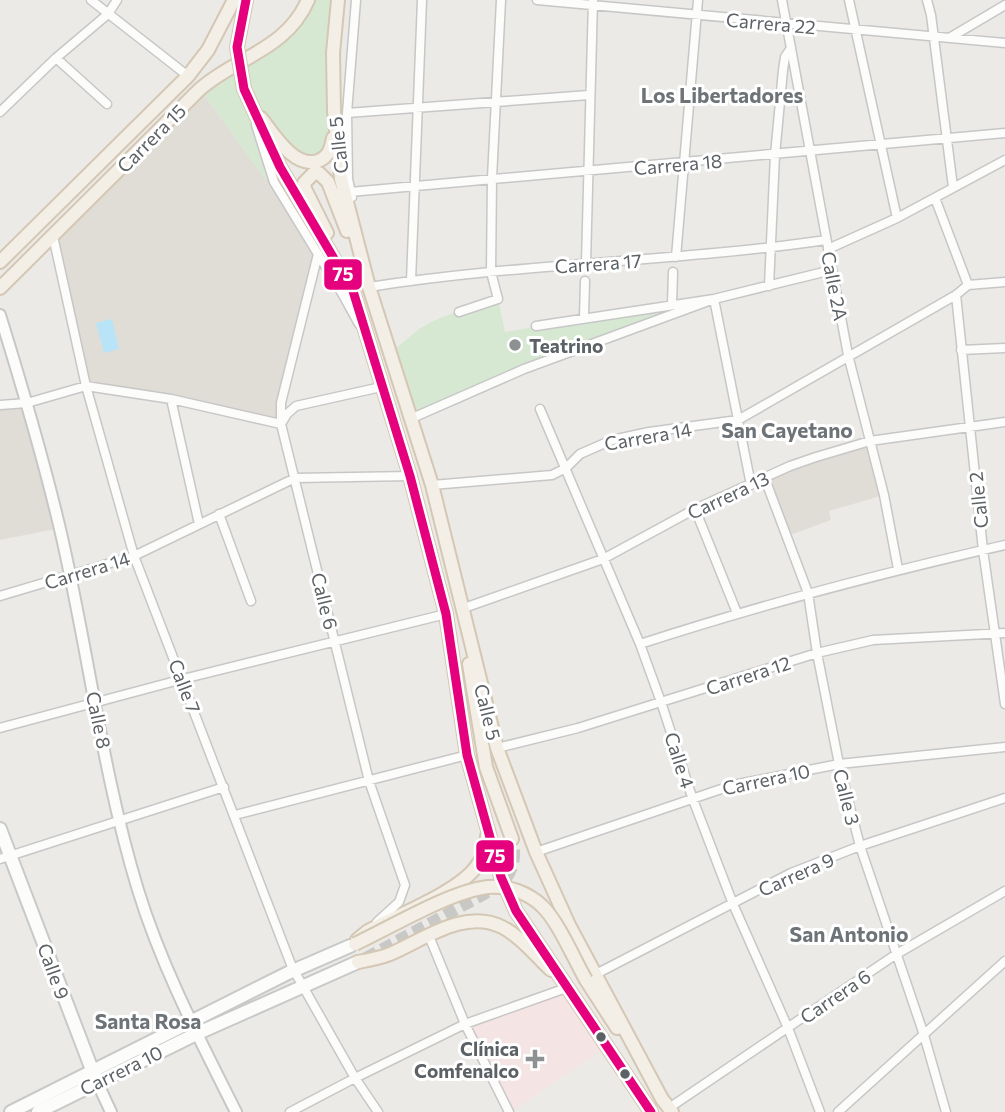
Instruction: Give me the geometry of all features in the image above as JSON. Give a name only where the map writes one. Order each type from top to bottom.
[{"type":"main road","name":"Carrera 15","points":[[0,262],[188,76],[208,50],[234,0]]},
{"type":"main road","name":"Calle 5","points":[[246,0],[237,47],[244,89],[279,167],[353,292],[410,476],[446,614],[467,755],[501,877],[512,903],[651,1112]]},
{"type":"main road","name":"Carrera 15","points":[[0,288],[200,89],[223,71],[284,35],[294,25],[309,0]]},
{"type":"main road","name":"Calle 5","points":[[338,0],[333,53],[341,179],[369,287],[432,485],[497,748],[536,852],[591,977]]},
{"type":"main road","points":[[252,107],[292,154],[313,162],[323,158],[330,149],[338,108]]},
{"type":"main road","points":[[353,292],[305,189],[304,183],[313,174],[319,173],[328,182],[369,287]]},
{"type":"main road","points":[[467,628],[468,654],[484,759],[512,839]]},
{"type":"main road","name":"Calle 9","points":[[0,829],[5,857],[94,1076]]},
{"type":"main road","points":[[353,945],[368,931],[466,878],[483,856],[487,829]]},
{"type":"main road","points":[[353,945],[466,892],[503,887],[529,897],[543,907],[591,977],[668,1106]]},
{"type":"main road","points":[[429,936],[467,922],[495,924],[513,934],[569,987]]},
{"type":"main road","name":"Carrera 10","points":[[193,1028],[302,987],[362,960],[387,956],[429,936]]},
{"type":"main road","name":"Carrera 10","points":[[11,1112],[193,1028],[294,971],[353,945]]},
{"type":"main road","name":"Carrera 10","points":[[38,1112],[94,1076]]},
{"type":"street","points":[[91,0],[188,76]]},
{"type":"street","points":[[0,112],[56,58],[108,14],[117,0]]},
{"type":"street","name":"Calle 5","points":[[356,0],[338,108],[350,192],[370,267],[369,287]]},
{"type":"street","points":[[411,281],[422,0]]},
{"type":"street","points":[[459,312],[498,299],[491,272],[492,178],[501,0]]},
{"type":"street","name":"Carrera 22","points":[[537,0],[593,3],[697,16],[1005,43]]},
{"type":"street","points":[[676,257],[698,0]]},
{"type":"street","name":"Calle 2A","points":[[782,0],[848,355],[884,495],[898,569]]},
{"type":"street","points":[[849,0],[897,218]]},
{"type":"street","points":[[927,0],[953,187]]},
{"type":"street","points":[[586,263],[593,3]]},
{"type":"street","points":[[951,37],[1005,5]]},
{"type":"street","points":[[769,286],[775,155],[783,70],[785,57],[791,48]]},
{"type":"street","points":[[56,58],[107,104]]},
{"type":"street","points":[[338,108],[417,108],[589,95]]},
{"type":"street","name":"Calle 5","points":[[252,107],[268,171],[367,339]]},
{"type":"street","name":"Carrera 18","points":[[350,192],[1005,133]]},
{"type":"street","points":[[828,250],[897,218],[1005,160]]},
{"type":"street","points":[[935,198],[968,285],[1005,282]]},
{"type":"street","name":"Calle 7","points":[[53,236],[86,386],[134,555],[294,971],[377,1112]]},
{"type":"street","name":"Carrera 17","points":[[369,287],[491,272],[676,257],[826,240]]},
{"type":"street","name":"Calle 6","points":[[318,254],[282,403],[281,424],[369,780],[405,885],[399,901],[368,931]]},
{"type":"street","points":[[536,326],[714,299],[832,270]]},
{"type":"street","points":[[672,304],[673,272]]},
{"type":"street","points":[[584,317],[585,281]]},
{"type":"street","name":"Carrera 14","points":[[432,485],[544,477],[566,468],[580,454],[612,440],[649,432],[738,420],[956,295],[968,285]]},
{"type":"street","name":"Calle 2","points":[[956,295],[983,550],[1005,704]]},
{"type":"street","points":[[410,419],[524,369],[714,299]]},
{"type":"street","points":[[714,299],[751,485]]},
{"type":"street","name":"Calle 8","points":[[0,315],[27,403],[70,576],[95,703],[138,889],[156,943],[193,1028],[236,1112]]},
{"type":"street","points":[[961,350],[1005,348]]},
{"type":"street","points":[[0,405],[27,403],[86,386],[171,399],[281,424],[296,406],[381,387]]},
{"type":"street","points":[[171,399],[199,524]]},
{"type":"street","name":"Calle 4","points":[[540,409],[640,644],[662,702],[692,797],[733,904],[788,1028],[820,1112]]},
{"type":"street","name":"Carrera 13","points":[[464,608],[603,559],[695,509],[790,466],[870,441],[1005,422]]},
{"type":"street","name":"Carrera 14","points":[[0,596],[134,555],[295,478],[410,476]]},
{"type":"street","name":"Calle 3","points":[[765,479],[808,593],[839,764],[860,846],[924,1035],[946,1112]]},
{"type":"street","points":[[695,509],[737,612]]},
{"type":"street","points":[[219,514],[251,601]]},
{"type":"street","points":[[640,644],[737,612],[898,569],[1005,545]]},
{"type":"street","points":[[0,729],[183,679],[446,614]]},
{"type":"street","name":"Carrera 12","points":[[497,748],[578,728],[817,653],[873,640],[1005,633]]},
{"type":"street","name":"Carrera 10","points":[[536,852],[733,785],[839,764],[1005,747]]},
{"type":"street","points":[[235,815],[467,755]]},
{"type":"street","points":[[5,857],[224,787]]},
{"type":"street","name":"Carrera 9","points":[[591,977],[790,873],[860,846],[1005,799]]},
{"type":"street","name":"Carrera 6","points":[[668,1106],[895,955],[1005,891]]},
{"type":"street","points":[[429,936],[465,1024],[507,1109],[496,1112]]},
{"type":"street","points":[[838,1112],[1005,961]]},
{"type":"street","points":[[290,1112],[465,1024],[569,987]]},
{"type":"street","name":"Calle 9","points":[[94,1076],[111,1112]]},
{"type":"shaded area","points":[[200,89],[265,179],[274,182],[318,254],[286,388],[281,424],[86,386],[55,243],[59,231]]},
{"type":"shaded area","points":[[27,403],[60,528],[0,540],[0,405]]},
{"type":"shaded area","points":[[870,441],[884,495],[829,511],[831,520],[787,536],[765,479]]},
{"type":"shaded area","name":"Clínica Comfenalco","points":[[569,987],[607,1046],[512,1112],[465,1024]]},
{"type":"green space","points":[[308,0],[338,0],[330,149],[307,161],[253,109],[274,182],[265,179],[200,89],[258,52]]},
{"type":"green space","points":[[498,299],[505,332],[672,304],[678,313],[524,369],[410,419],[388,353],[428,324]]},
{"type":"water","points":[[112,319],[119,349],[104,353],[96,323]]},
{"type":"tunnel","points":[[366,958],[499,886],[513,865],[512,839]]},
{"type":"transit line","name":"75","points":[[246,0],[237,47],[244,89],[280,167],[353,291],[410,476],[446,614],[467,755],[501,877],[516,911],[651,1112]]},
{"type":"place","name":"Teatrino","points":[[515,345]]},
{"type":"place","name":"Clínica Comfenalco","points":[[535,1059]]},
{"type":"district","name":"Los Libertadores","points":[[722,94]]},
{"type":"district","name":"San Cayetano","points":[[787,429]]},
{"type":"district","name":"San Antonio","points":[[849,933]]},
{"type":"district","name":"Santa Rosa","points":[[148,1020]]}]
